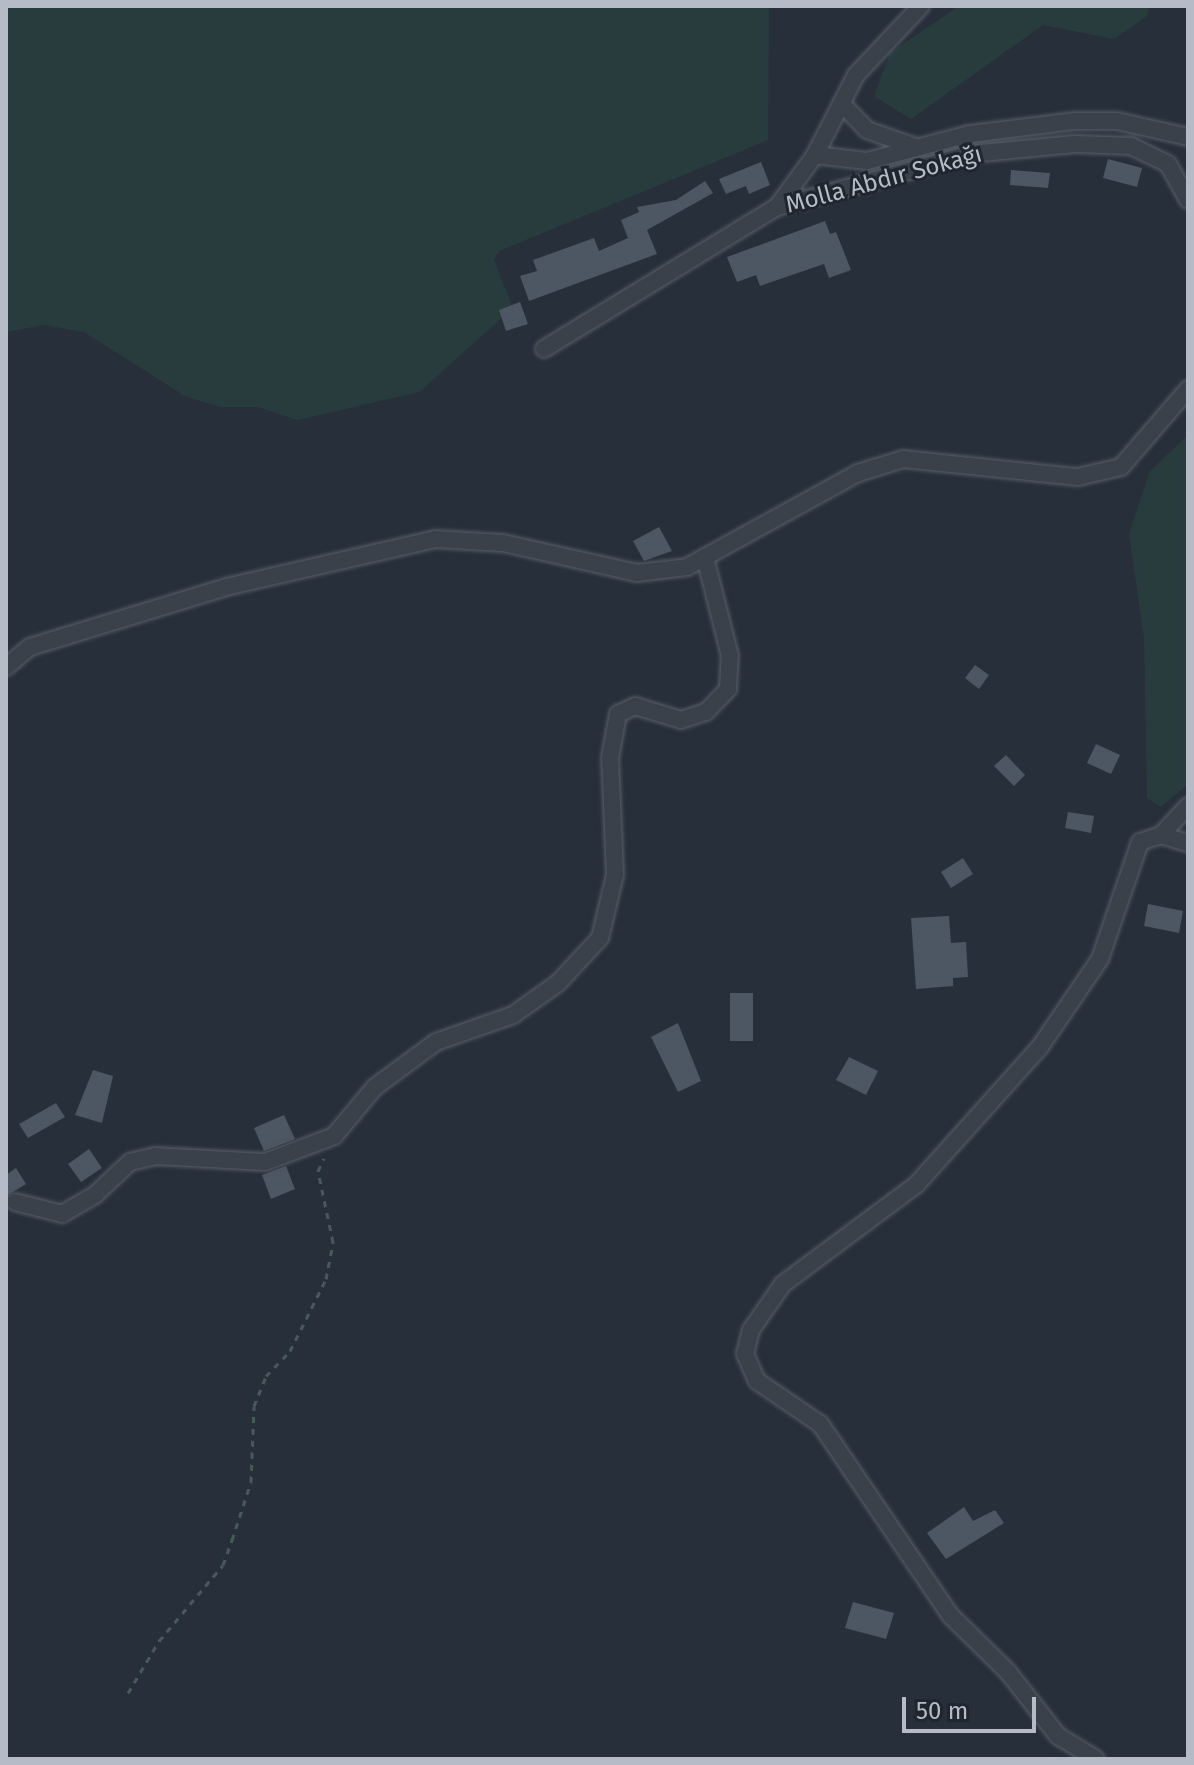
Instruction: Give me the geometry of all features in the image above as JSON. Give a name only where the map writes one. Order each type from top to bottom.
[{"type":"street","points":[[777,207],[815,155],[867,60],[921,6]]},
{"type":"street","points":[[842,104],[867,130],[915,147]]},
{"type":"street","points":[[815,155],[867,161],[970,134],[1075,121],[1117,121],[1188,137]]},
{"type":"street","name":"Molla Abdır Sokağı","points":[[544,349],[777,207],[971,154],[1100,143],[1131,146],[1158,156],[1177,172],[1188,200]]},
{"type":"street","points":[[6,667],[30,647],[226,587],[435,539],[503,543],[637,573],[687,567],[858,473],[903,459],[1078,477],[1121,467],[1188,389]]},
{"type":"street","points":[[15,1202],[62,1214],[96,1194],[130,1162],[155,1156],[265,1162],[334,1136],[375,1087],[436,1042],[513,1015],[558,983],[600,938],[615,875],[610,758],[618,714],[635,706],[681,720],[706,712],[728,689],[730,656],[705,557]]},
{"type":"street","points":[[1096,1759],[1058,1736],[1008,1672],[950,1615],[820,1424],[757,1381],[745,1354],[751,1330],[783,1284],[917,1184],[1040,1047],[1100,959],[1140,842],[1161,835],[1188,806]]},
{"type":"street","points":[[1161,835],[1188,843]]},
{"type":"path","points":[[128,1693],[159,1641],[228,1552],[251,1482],[254,1406],[266,1376],[290,1351],[326,1279],[333,1242],[318,1171],[334,1136]]},
{"type":"shaded area","points":[[6,6],[769,6],[768,140],[499,251],[494,260],[513,308],[419,392],[297,420],[258,407],[220,407],[185,396],[84,332],[44,325],[6,332]]},
{"type":"shaded area","points":[[959,6],[1149,6],[1147,16],[1114,39],[1043,25],[911,119],[874,96],[890,53]]},
{"type":"shaded area","points":[[1188,435],[1188,784],[1161,807],[1147,798],[1144,638],[1129,534],[1150,471]]},
{"type":"building","points":[[1108,159],[1142,168],[1137,187],[1103,178]]},
{"type":"building","points":[[761,162],[770,185],[749,194],[746,186],[726,194],[719,179]]},
{"type":"building","points":[[1011,170],[1050,173],[1048,188],[1010,185]]},
{"type":"building","points":[[705,181],[713,193],[647,230],[657,254],[529,301],[520,276],[537,271],[533,260],[594,238],[599,251],[628,238],[621,220],[639,212],[637,207],[676,200]]},
{"type":"building","points":[[825,221],[830,234],[836,232],[851,270],[829,278],[824,264],[760,286],[756,275],[737,282],[727,257]]},
{"type":"building","points":[[520,302],[528,324],[506,331],[499,310]]},
{"type":"building","points":[[659,527],[672,551],[644,561],[633,541]]},
{"type":"building","points":[[975,665],[989,675],[979,689],[965,678]]},
{"type":"building","points":[[1096,744],[1120,755],[1111,774],[1087,763]]},
{"type":"building","points":[[1006,755],[1025,775],[1014,786],[994,766]]},
{"type":"building","points":[[1068,812],[1094,816],[1091,833],[1065,828]]},
{"type":"building","points":[[963,858],[973,874],[951,888],[941,872]]},
{"type":"building","points":[[1148,904],[1183,911],[1179,933],[1144,926]]},
{"type":"building","points":[[949,916],[951,943],[966,942],[968,977],[953,978],[953,986],[916,989],[911,918]]},
{"type":"building","points":[[730,993],[753,993],[753,1041],[730,1041]]},
{"type":"building","points":[[678,1023],[701,1081],[678,1092],[651,1037]]},
{"type":"building","points":[[849,1057],[878,1071],[866,1095],[836,1080]]},
{"type":"building","points":[[93,1070],[113,1076],[102,1123],[75,1115]]},
{"type":"building","points":[[56,1103],[65,1117],[28,1138],[19,1124]]},
{"type":"building","points":[[284,1115],[295,1139],[264,1151],[254,1128]]},
{"type":"building","points":[[89,1149],[102,1168],[81,1182],[68,1164]]},
{"type":"building","points":[[286,1166],[295,1189],[271,1199],[262,1175]]},
{"type":"building","points":[[16,1168],[26,1184],[6,1196],[6,1175]]},
{"type":"building","points":[[964,1507],[973,1521],[995,1510],[1004,1523],[946,1559],[927,1533]]},
{"type":"building","points":[[853,1602],[894,1613],[886,1639],[845,1628]]}]
